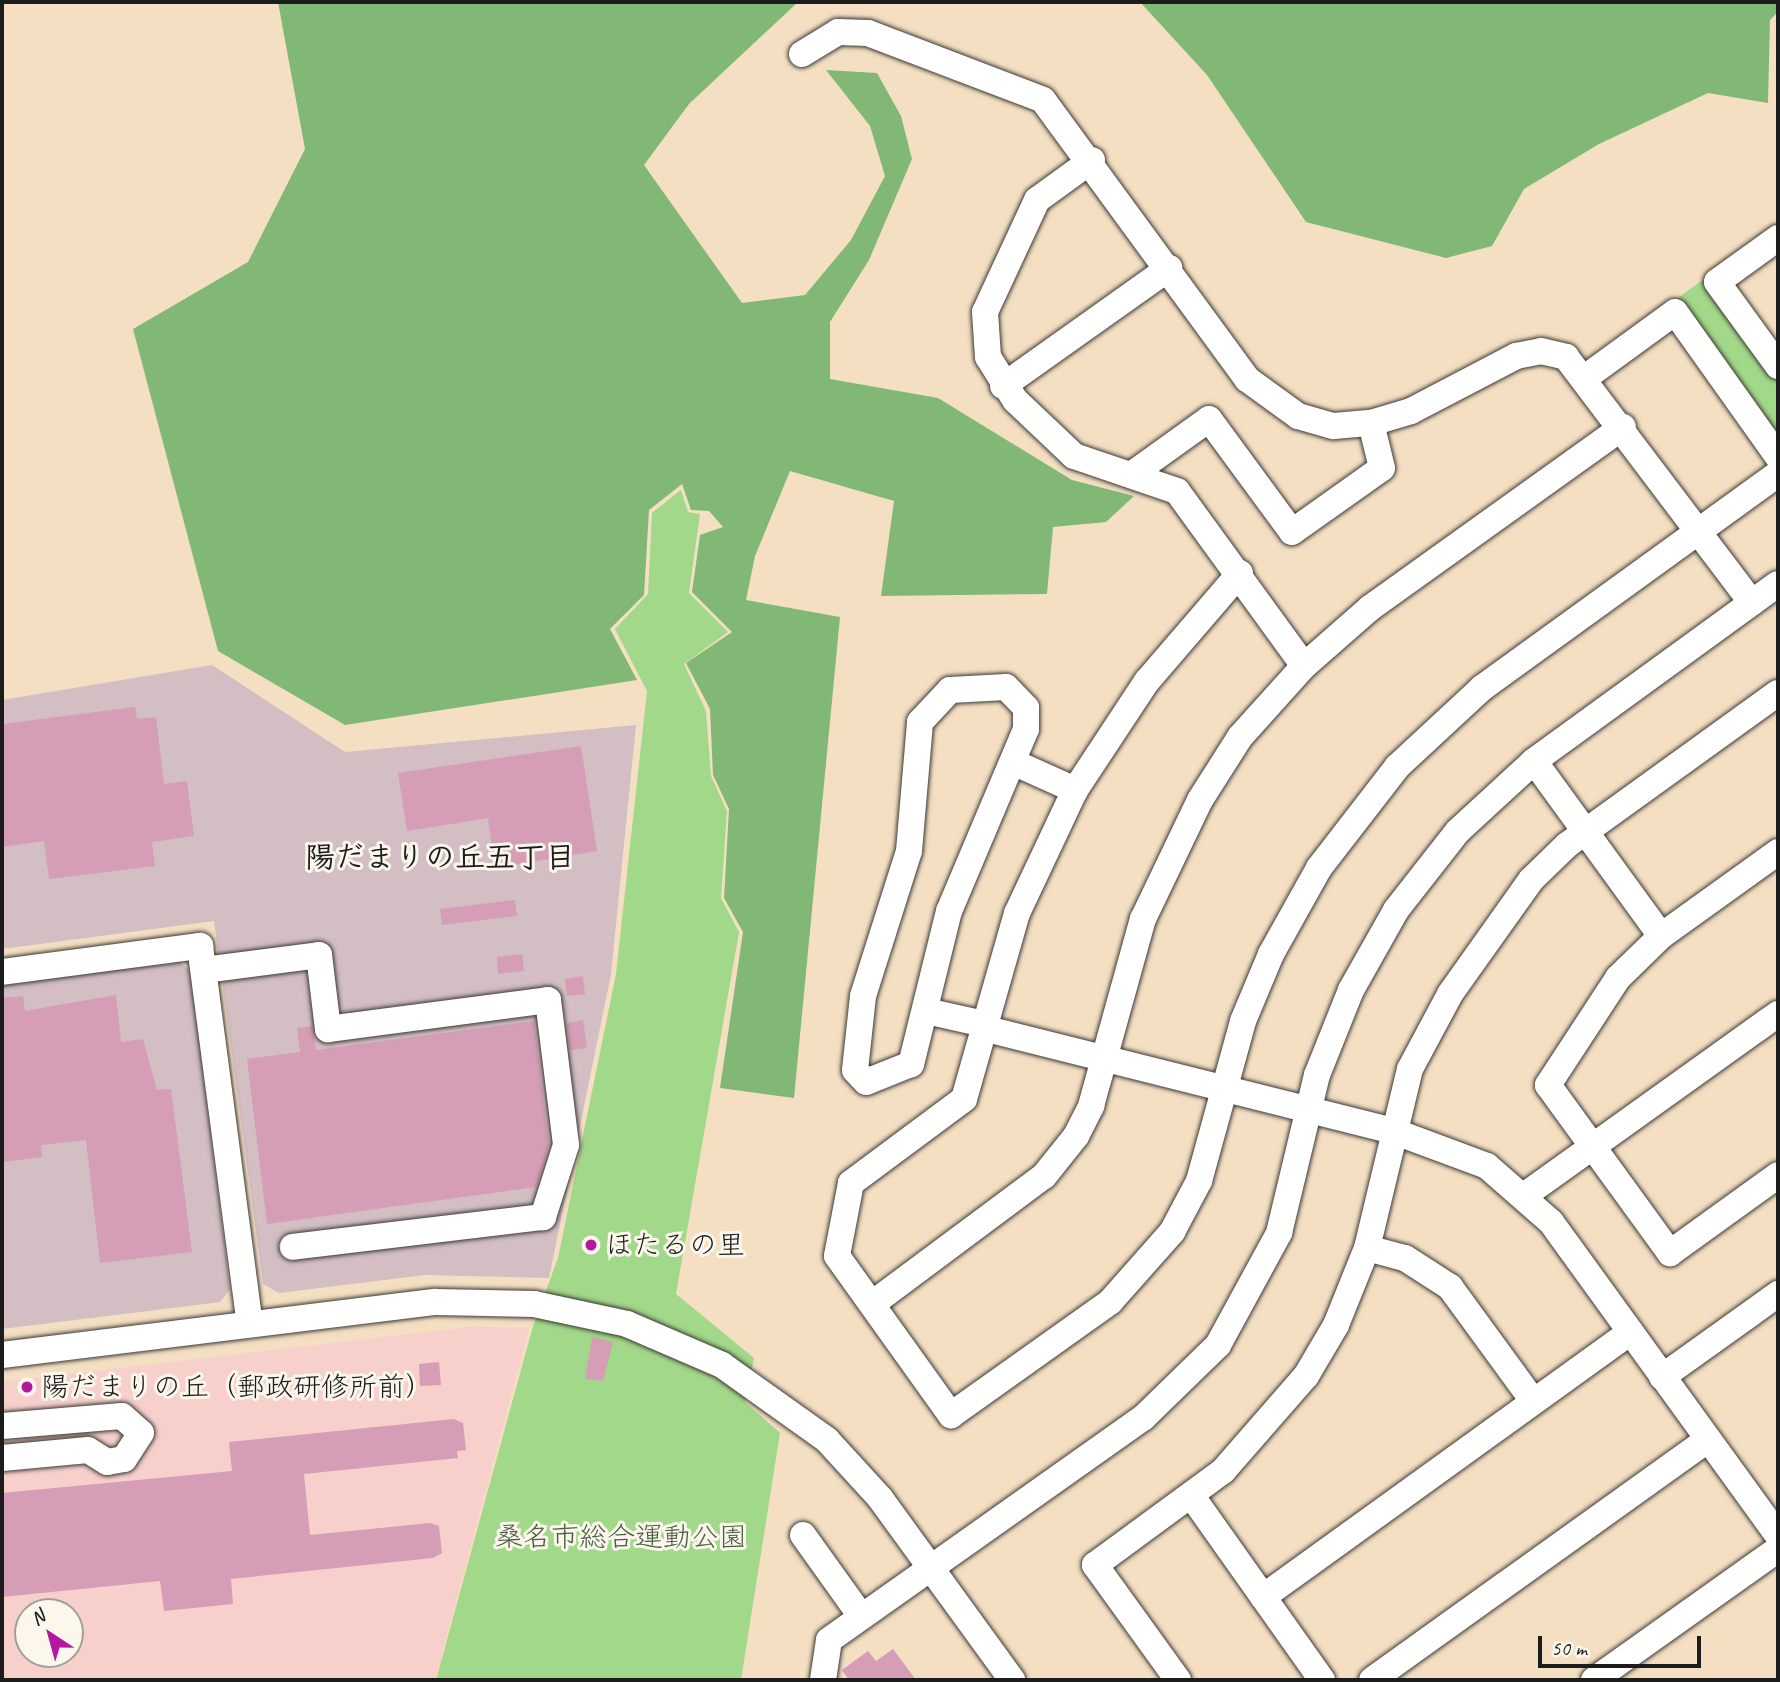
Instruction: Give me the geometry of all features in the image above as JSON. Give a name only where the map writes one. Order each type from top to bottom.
[{"type":"street","points":[[803,54],[838,32],[868,33],[1016,85],[1057,112],[1269,401],[1334,426],[1371,424],[1530,352],[1566,357],[1586,377],[1752,603]]},
{"type":"street","points":[[1092,160],[1037,200],[991,296],[986,342],[1003,386],[1074,457],[1105,472],[1131,475],[1177,491],[1240,573],[1304,666]]},
{"type":"street","points":[[1778,238],[1717,282],[1778,366]]},
{"type":"street","points":[[1003,386],[1169,268]]},
{"type":"street","points":[[1586,377],[1675,312],[1778,457]]},
{"type":"street","points":[[1131,475],[1209,419],[1292,532],[1382,468],[1371,424]]},
{"type":"street","points":[[872,1304],[1044,1176],[1085,1121],[1143,919],[1200,800],[1240,737],[1304,666],[1405,581],[1623,427]]},
{"type":"street","points":[[1240,573],[1147,681],[1075,790],[1017,913],[964,1099],[851,1183],[836,1256],[951,1415],[1110,1302],[1144,1269],[1199,1181],[1247,1009],[1286,924],[1370,797],[1462,705],[1778,474]]},
{"type":"street","points":[[823,1680],[829,1640],[1143,1418],[1218,1345],[1279,1233],[1308,1109],[1340,1015],[1396,910],[1458,831],[1534,761],[1778,584]]},
{"type":"street","points":[[1006,687],[1021,699],[1027,719],[1015,763],[961,877],[911,1064],[877,1082],[858,1077],[863,996],[909,851],[920,722],[950,690],[1006,687]]},
{"type":"street","points":[[1178,1680],[1095,1564],[1191,1495],[1240,1455],[1291,1397],[1336,1325],[1367,1248],[1410,1069],[1457,983],[1531,880],[1585,831],[1778,693]]},
{"type":"street","points":[[1534,761],[1661,936]]},
{"type":"street","points":[[1015,763],[1075,790]]},
{"type":"street","points":[[1778,852],[1661,936],[1588,1017],[1548,1085],[1670,1253],[1778,1175]]},
{"type":"street","points":[[2,972],[200,946],[250,1324]]},
{"type":"street","points":[[204,970],[319,955],[328,1029],[548,1000],[566,1145],[543,1217],[293,1247]]},
{"type":"street","points":[[926,1011],[1393,1131],[1463,1154],[1525,1195],[1630,1332],[1778,1536]]},
{"type":"street","points":[[1525,1195],[1778,1014]]},
{"type":"street","points":[[1367,1248],[1405,1258],[1450,1287],[1533,1401]]},
{"type":"street","points":[[1662,1377],[1778,1294]]},
{"type":"street","points":[[2,1355],[250,1324],[482,1301],[586,1313],[663,1336],[722,1364],[818,1432],[865,1480],[1012,1680]]},
{"type":"street","points":[[1263,1597],[1630,1332]]},
{"type":"street","points":[[2,1426],[122,1416],[141,1433],[131,1456],[107,1462],[88,1450],[2,1458]]},
{"type":"street","points":[[1372,1680],[1707,1440]]},
{"type":"street","points":[[1191,1495],[1322,1680]]},
{"type":"street","points":[[803,1535],[861,1616]]},
{"type":"street","points":[[1594,1680],[1778,1549]]},
{"type":"shaded area","points":[[212,665],[345,752],[636,725],[611,974],[549,1278],[425,1275],[279,1293],[263,1284],[214,921],[2,949],[2,700]]},
{"type":"shaded area","points":[[179,961],[191,972],[230,1289],[220,1302],[2,1329],[2,983]]},
{"type":"shaded area","points":[[477,1326],[529,1329],[435,1680],[2,1680],[2,1382]]},
{"type":"green space","points":[[278,2],[798,2],[689,104],[644,165],[742,303],[805,295],[851,240],[885,176],[870,126],[826,70],[877,73],[901,116],[912,159],[869,260],[830,322],[830,379],[938,398],[1072,480],[1134,496],[1106,522],[1053,527],[1047,594],[881,596],[894,501],[790,471],[755,556],[746,600],[840,617],[794,1098],[720,1088],[743,932],[724,898],[729,809],[713,775],[710,709],[686,663],[732,632],[692,592],[700,535],[723,527],[709,511],[691,510],[682,484],[649,510],[644,595],[610,629],[637,680],[345,725],[218,651],[133,329],[248,262],[305,149]]},
{"type":"green space","points":[[1140,2],[1778,2],[1778,12],[1770,20],[1768,103],[1708,93],[1599,144],[1524,189],[1492,246],[1446,258],[1306,222],[1207,75]]},
{"type":"green space","points":[[1705,278],[1778,382],[1778,438],[1678,298]]},
{"type":"green space","name":"桑名市総合運動公園","points":[[681,490],[688,512],[700,514],[689,593],[728,632],[684,664],[706,711],[711,776],[727,811],[721,898],[739,932],[676,1294],[754,1358],[745,1402],[780,1433],[741,1680],[436,1680],[533,1326],[558,1258],[616,974],[647,691],[615,629],[648,594],[652,513]]},
{"type":"building","points":[[135,707],[137,719],[156,717],[164,784],[187,781],[194,836],[152,842],[155,866],[49,879],[44,841],[2,847],[2,724]]},
{"type":"building","points":[[581,746],[597,851],[495,868],[488,818],[407,831],[398,773]]},
{"type":"building","points":[[515,900],[517,916],[442,925],[440,909]]},
{"type":"building","points":[[522,954],[524,971],[498,974],[497,957]]},
{"type":"building","points":[[583,976],[585,994],[567,996],[565,979]]},
{"type":"building","points":[[116,995],[121,1042],[143,1039],[157,1090],[171,1089],[192,1252],[100,1263],[86,1140],[41,1145],[42,1157],[2,1162],[2,998],[23,996],[25,1011]]},
{"type":"building","points":[[583,1020],[587,1048],[570,1050],[567,1023]]},
{"type":"building","points":[[534,1021],[549,1146],[536,1187],[267,1224],[247,1059],[300,1052],[297,1028],[312,1026],[316,1050]]},
{"type":"building","points":[[592,1337],[613,1342],[603,1381],[585,1379]]},
{"type":"building","points":[[439,1362],[441,1385],[420,1386],[419,1364]]},
{"type":"building","points":[[454,1419],[463,1423],[466,1450],[457,1451],[458,1458],[304,1474],[310,1535],[430,1523],[439,1526],[442,1553],[433,1558],[231,1579],[233,1604],[164,1611],[160,1581],[2,1597],[2,1493],[232,1471],[229,1442]]},
{"type":"building","points":[[893,1649],[916,1680],[849,1680],[842,1670],[868,1651],[876,1661]]},
{"type":"place","name":"ほたるの里","points":[[591,1245]]},
{"type":"place","name":"陽だまりの丘（郵政研修所前）","points":[[27,1387]]},
{"type":"district","name":"陽だまりの丘五丁目","points":[[440,857]]}]
